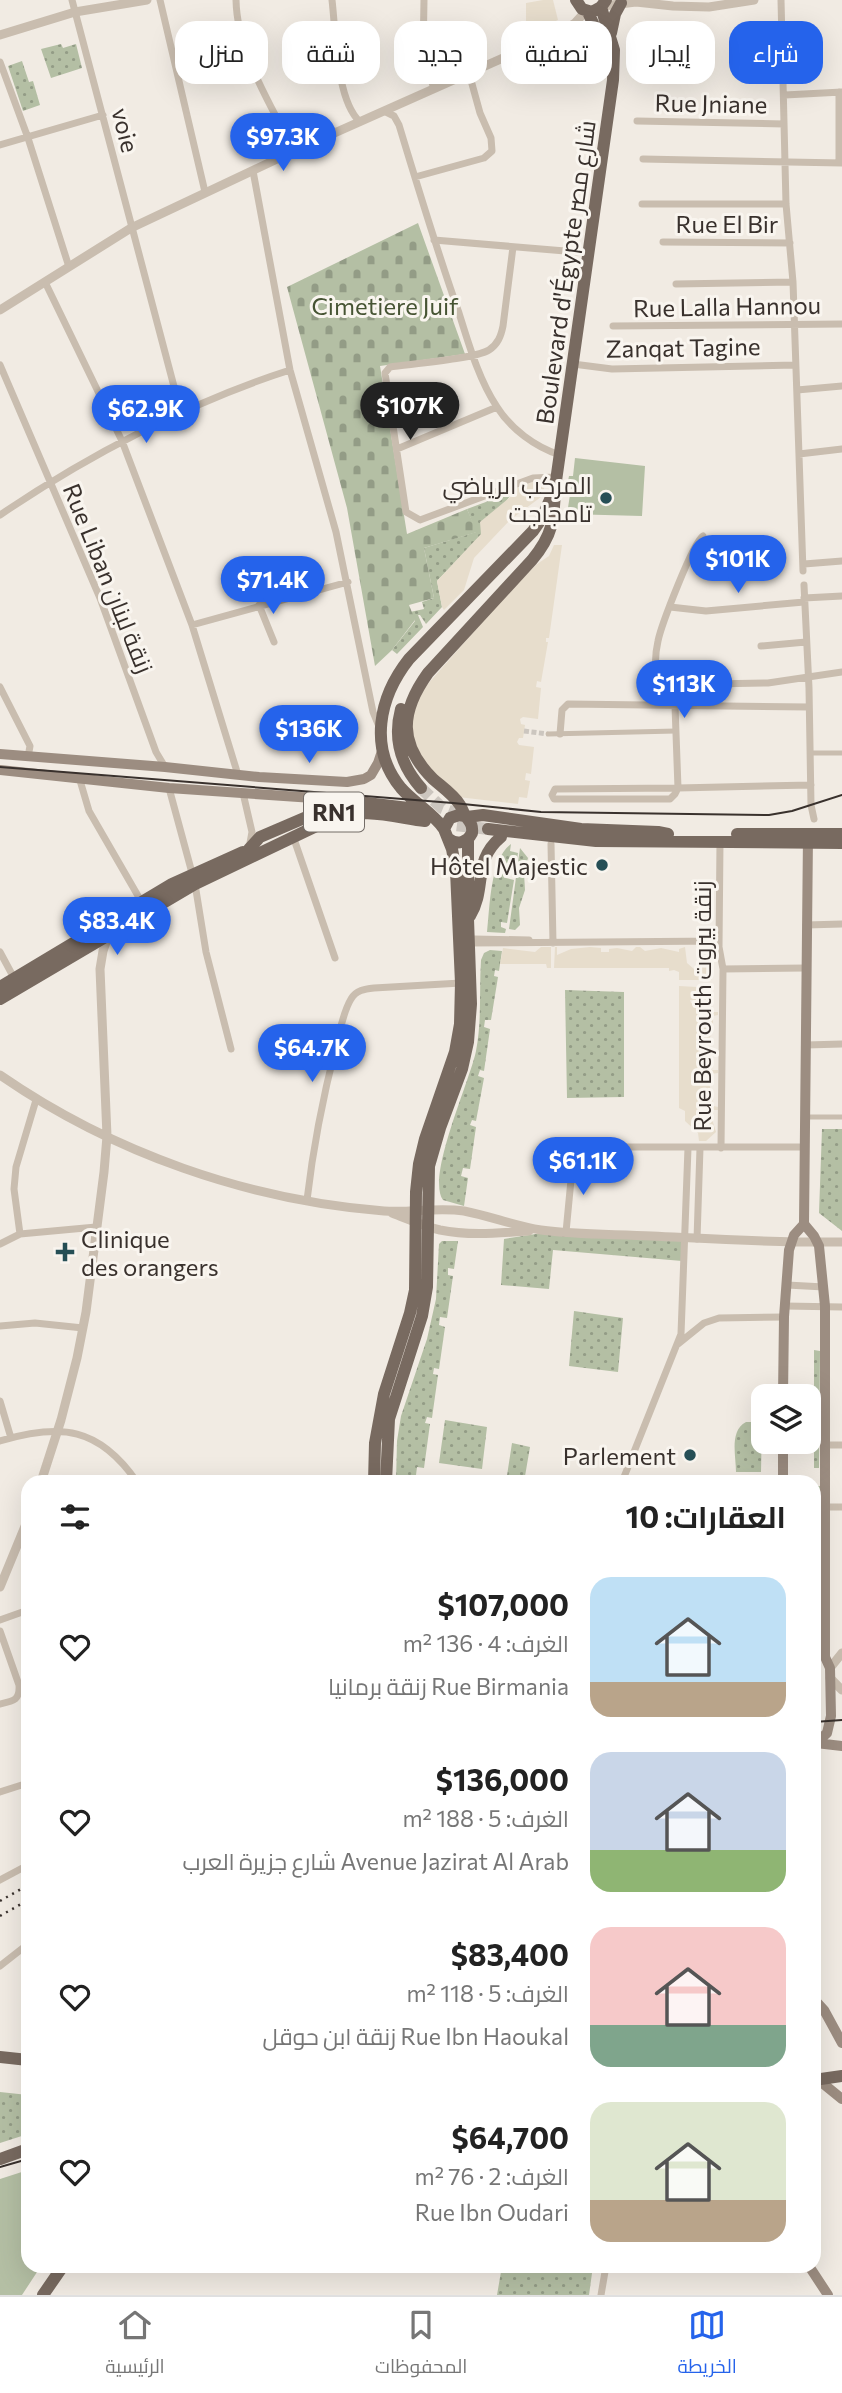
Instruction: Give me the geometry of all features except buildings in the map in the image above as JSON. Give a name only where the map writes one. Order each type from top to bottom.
[{"type":"main road","name":"Boulevard d'Égypte شارع مصر","points":[[576,0],[579,6],[597,7]]},
{"type":"main road","points":[[612,22],[621,3]]},
{"type":"main road","name":"Boulevard d'Égypte شارع مصر","points":[[466,817],[455,799],[432,778],[415,757],[408,741],[406,724],[412,699],[423,678],[532,560],[546,543],[553,524],[556,483],[613,80],[612,58]]},
{"type":"main road","name":"Boulevard d'Égypte شارع مصر","points":[[426,815],[403,790],[385,763],[380,730],[385,705],[398,672],[415,652],[533,531],[542,518],[556,483]]},
{"type":"main road","points":[[421,788],[405,765],[397,744],[401,709],[424,665],[459,628],[473,622]]},
{"type":"main road","points":[[0,754],[238,775],[353,782],[373,773],[382,751]]},
{"type":"main road","points":[[0,769],[169,788],[328,799],[344,803]]},
{"type":"main road","points":[[238,775],[243,793]]},
{"type":"main road","points":[[447,830],[357,819],[334,824],[267,854],[250,851],[260,837],[324,808],[358,802],[426,815],[447,830],[458,843],[486,834],[585,848],[656,847],[669,838]]},
{"type":"main road","name":"RN1","points":[[0,987],[141,901],[194,879],[250,851],[349,813],[426,815]]},
{"type":"main road","points":[[374,1475],[376,1443],[384,1394],[415,1290],[422,1217],[431,1158],[462,1069],[468,1042],[471,1004],[464,941],[456,871],[447,830],[459,814],[472,824],[468,919],[464,941],[459,1035],[452,1064],[422,1149],[418,1174],[422,1217],[429,1271],[426,1298],[389,1419],[386,1475]]},
{"type":"main road","points":[[466,817],[483,815],[581,829],[658,832],[669,838],[720,842],[842,834]]},
{"type":"main road","points":[[489,825],[582,840],[808,838],[842,843]]},
{"type":"main road","points":[[468,919],[477,902],[483,860],[501,836]]},
{"type":"main road","points":[[808,838],[804,1224],[817,1243],[825,1306],[825,1507],[831,1723],[821,1738]]},
{"type":"main road","name":"RN1","points":[[0,999],[194,879]]},
{"type":"main road","points":[[783,1384],[785,1311],[791,1243],[798,1229],[804,1224]]},
{"type":"main road","points":[[783,1454],[783,1475]]},
{"type":"main road","points":[[821,1658],[828,1668]]},
{"type":"main road","points":[[821,1744],[842,1746]]},
{"type":"main road","points":[[821,2007],[842,2043]]},
{"type":"main road","points":[[0,2057],[21,2059]]},
{"type":"main road","points":[[821,2078],[842,2076]]},
{"type":"main road","points":[[821,2083],[842,2099]]},
{"type":"main road","points":[[0,2159],[21,2152]]},
{"type":"main road","points":[[43,2295],[58,2273]]},
{"type":"main road","points":[[814,2273],[828,2295]]},
{"type":"street","name":"voie","points":[[72,0],[181,413]]},
{"type":"street","points":[[0,35],[75,12],[147,0]]},
{"type":"street","points":[[160,0],[205,192]]},
{"type":"street","points":[[236,0],[237,18],[247,53],[294,151]]},
{"type":"street","points":[[332,0],[345,100],[360,122]]},
{"type":"street","points":[[424,0],[423,58],[434,88]]},
{"type":"street","points":[[672,0],[682,6]]},
{"type":"street","points":[[578,21],[597,7],[621,3],[709,7],[754,0]]},
{"type":"street","points":[[781,0],[786,204],[793,282],[804,567],[842,561]]},
{"type":"street","points":[[0,62],[28,138],[69,267]]},
{"type":"street","points":[[0,310],[131,228],[443,84]]},
{"type":"street","points":[[415,177],[484,159],[492,151],[491,138],[472,84]]},
{"type":"street","points":[[643,159],[841,163],[841,92],[785,95]]},
{"type":"street","points":[[384,111],[397,120],[473,355],[497,407],[527,438],[560,455]]},
{"type":"street","points":[[0,145],[103,115]]},
{"type":"street","name":"Rue Jniane","points":[[637,121],[784,124]]},
{"type":"street","points":[[253,171],[290,370],[336,532],[373,712],[380,730]]},
{"type":"street","points":[[642,204],[786,204]]},
{"type":"street","points":[[434,240],[589,253]]},
{"type":"street","name":"Rue El Bir","points":[[663,242],[790,243]]},
{"type":"street","points":[[513,247],[503,326],[500,338],[490,349],[473,355],[390,367],[384,374],[407,512],[419,520],[533,478],[556,483]]},
{"type":"street","points":[[46,282],[122,442],[192,625],[238,775]]},
{"type":"street","points":[[676,284],[793,282]]},
{"type":"street","name":"Rue Lalla Hannou","points":[[612,326],[842,324]]},
{"type":"street","name":"Zanqat Tagine","points":[[573,364],[612,369],[795,365]]},
{"type":"street","name":"Rue Liban زنقة لبنان","points":[[0,365],[100,598],[156,752],[165,767]]},
{"type":"street","points":[[0,515],[50,481],[122,442],[181,413],[290,370]]},
{"type":"street","points":[[797,390],[842,386]]},
{"type":"street","points":[[397,449],[497,407]]},
{"type":"street","points":[[799,454],[842,449]]},
{"type":"street","points":[[703,536],[698,539],[691,553],[658,639],[656,682],[663,686],[730,685],[842,672]]},
{"type":"street","points":[[192,625],[348,582]]},
{"type":"street","points":[[804,585],[811,814],[814,819]]},
{"type":"street","points":[[670,607],[706,611],[842,596]]},
{"type":"street","points":[[259,605],[274,642]]},
{"type":"street","points":[[761,646],[806,642]]},
{"type":"street","points":[[0,687],[30,746],[28,757]]},
{"type":"street","points":[[560,734],[563,707],[568,704],[809,707]]},
{"type":"street","points":[[676,706],[678,788],[670,799],[554,799],[552,795],[555,789],[678,788],[811,785]]},
{"type":"street","points":[[548,734],[676,731]]},
{"type":"street","points":[[811,753],[842,753]]},
{"type":"street","points":[[79,777],[89,811],[141,901]]},
{"type":"street","points":[[169,788],[194,879],[206,952],[231,1049]]},
{"type":"street","points":[[243,793],[252,832],[250,851]]},
{"type":"street","points":[[295,842],[335,958]]},
{"type":"street","name":"Rue Beyrouth زنقة بيروت","points":[[625,1475],[681,1334],[688,1148],[721,1148],[723,969],[719,941],[720,842]]},
{"type":"street","points":[[551,845],[553,943]]},
{"type":"street","points":[[806,925],[842,924]]},
{"type":"street","points":[[43,1475],[73,1376],[83,1328],[96,1227],[107,1136],[100,974],[103,951],[110,933]]},
{"type":"street","points":[[464,941],[511,938],[530,940]]},
{"type":"street","points":[[464,941],[719,941]]},
{"type":"street","points":[[89,946],[100,974]]},
{"type":"street","points":[[0,953],[14,978]]},
{"type":"street","points":[[723,969],[806,968]]},
{"type":"street","points":[[307,1200],[319,1119],[349,1001],[361,990],[461,983]]},
{"type":"street","points":[[806,1045],[842,1044]]},
{"type":"street","points":[[0,1075],[36,1100],[107,1136],[210,1178],[256,1191],[422,1217],[464,1211],[540,1230]]},
{"type":"street","points":[[20,1234],[14,1189],[16,1167],[36,1100]]},
{"type":"street","points":[[805,1117],[842,1117]]},
{"type":"street","points":[[721,1148],[805,1147]]},
{"type":"street","points":[[566,1232],[573,1159],[579,1148],[688,1148]]},
{"type":"street","name":"Rue Beyrouth زنقة بيروت","points":[[697,1239],[700,1148]]},
{"type":"street","points":[[422,1217],[450,1231],[485,1234],[540,1230],[791,1243],[842,1242]]},
{"type":"street","points":[[0,1244],[20,1234],[96,1227]]},
{"type":"street","points":[[787,1285],[824,1287]]},
{"type":"street","points":[[676,1346],[704,1323],[719,1318],[825,1306],[842,1307]]},
{"type":"street","points":[[0,1326],[35,1323],[83,1328]]},
{"type":"street","points":[[0,1401],[11,1438]]},
{"type":"street","points":[[0,1441],[32,1432],[73,1432],[109,1451],[131,1475]]},
{"type":"street","points":[[825,1445],[842,1445]]},
{"type":"street","points":[[825,1507],[842,1507]]},
{"type":"street","points":[[0,1587],[21,1536]]},
{"type":"street","points":[[0,1620],[21,1612]]},
{"type":"street","points":[[0,1631],[19,1685],[18,1698],[0,1704]]},
{"type":"street","points":[[842,1653],[828,1668],[842,1690]]},
{"type":"street","points":[[0,1793],[21,1786]]},
{"type":"street","points":[[0,1880],[21,1869]]},
{"type":"street","points":[[0,1966],[21,1950]]},
{"type":"street","points":[[601,2295],[605,2273]]},
{"type":"green space","points":[[61,44],[63,48],[76,44],[82,68],[51,78],[41,49]]},
{"type":"green space","points":[[22,61],[29,82],[33,81],[40,105],[23,111],[8,66]]},
{"type":"green space","name":"Cimetiere Juif","points":[[418,223],[465,354],[380,366],[407,534],[467,509],[477,532],[424,548],[434,598],[409,605],[415,620],[392,650],[375,666],[347,508],[287,287]]},
{"type":"green space","name":"المركب الرياضي تامجاجت","points":[[575,458],[645,466],[642,516],[567,514],[572,482],[568,481],[569,476],[573,476]]},
{"type":"green space","points":[[513,492],[482,534],[437,581],[442,607],[426,624],[418,615],[423,627],[397,654],[392,650],[415,621],[410,612],[424,609],[422,602],[434,598],[424,548],[476,532],[467,509]]},
{"type":"green space","points":[[511,844],[510,851],[518,853],[515,872],[508,871],[506,878],[514,880],[507,923],[501,922],[501,927],[506,929],[505,933],[487,932],[495,872],[504,851]]},
{"type":"green space","points":[[520,848],[528,858],[524,873],[525,890],[519,908],[520,925],[515,930],[509,929]]},
{"type":"green space","points":[[490,950],[502,951],[499,971],[495,970],[494,976],[498,977],[491,1020],[485,1020],[484,1027],[490,1029],[484,1071],[480,1070],[478,1076],[484,1078],[476,1121],[472,1120],[470,1125],[476,1127],[470,1169],[463,1168],[461,1176],[468,1178],[464,1206],[443,1200],[439,1188],[440,1171],[476,1051],[480,1017],[481,960],[484,953]]},
{"type":"green space","points":[[565,990],[624,992],[624,1097],[567,1098]]},
{"type":"green space","points":[[822,1129],[842,1129],[842,1231],[819,1213]]},
{"type":"green space","points":[[542,1233],[684,1241],[682,1261],[553,1250],[549,1289],[501,1285],[504,1239]]},
{"type":"green space","points":[[442,1241],[458,1241],[454,1269],[448,1268],[448,1275],[453,1276],[447,1318],[440,1317],[439,1325],[445,1327],[439,1369],[434,1368],[433,1374],[438,1375],[432,1418],[427,1417],[425,1423],[430,1424],[424,1468],[417,1467],[416,1475],[396,1475],[401,1416],[427,1339],[436,1299],[439,1244]]},
{"type":"green space","points":[[574,1311],[623,1318],[618,1372],[569,1366]]},
{"type":"green space","points":[[814,1350],[820,1351],[820,1384],[814,1384]]},
{"type":"green space","points":[[445,1420],[487,1427],[482,1469],[439,1463]]},
{"type":"green space","points":[[751,1422],[751,1454],[761,1454],[761,1472],[736,1472],[735,1438],[741,1426]]},
{"type":"green space","points":[[512,1443],[530,1447],[525,1475],[507,1475]]},
{"type":"green space","points":[[814,1454],[819,1454],[819,1468],[814,1468]]},
{"type":"green space","points":[[0,2092],[21,2094],[21,2136],[0,2143]]},
{"type":"green space","points":[[21,2172],[21,2273],[36,2273],[22,2295],[0,2295],[0,2179]]},
{"type":"green space","points":[[501,2273],[592,2273],[589,2295],[497,2295]]},
{"type":"shaded area","points":[[553,0],[558,20],[526,21],[526,3]]},
{"type":"shaded area","points":[[537,480],[546,483],[541,497],[510,520],[474,558],[464,590],[444,610],[437,581],[481,534],[480,522],[514,494],[512,490]]},
{"type":"shaded area","points":[[554,545],[562,545],[541,682],[537,681],[536,687],[541,688],[538,719],[520,719],[521,724],[525,725],[523,738],[519,738],[517,742],[519,745],[534,747],[531,774],[526,773],[525,780],[530,781],[527,798],[519,797],[518,804],[458,797],[420,759],[410,725],[419,694],[508,593],[537,564],[549,556]]},
{"type":"shaded area","points":[[541,947],[551,947],[551,968],[547,968],[546,964],[500,964],[503,948],[535,952]]},
{"type":"shaded area","points":[[555,947],[557,955],[571,949],[590,947],[601,948],[601,952],[617,948],[632,951],[640,947],[645,951],[661,948],[679,952],[679,949],[685,947],[687,963],[694,969],[705,966],[711,954],[712,980],[679,980],[679,972],[669,971],[669,968],[554,968]]},
{"type":"shaded area","points":[[679,986],[697,987],[700,1000],[690,1000],[691,1003],[705,1003],[706,987],[712,987],[710,999],[713,1012],[718,1012],[718,1015],[713,1016],[709,1042],[712,1070],[718,1070],[718,1073],[711,1074],[709,1082],[714,1106],[718,1107],[718,1110],[714,1110],[712,1119],[716,1132],[706,1141],[699,1141],[698,1133],[685,1121],[685,1111],[679,1108]]},
{"type":"tunnel","points":[[524,731],[548,734]]},
{"type":"tunnel","points":[[421,788],[442,808],[464,817]]},
{"type":"tunnel","points":[[439,823],[488,829]]},
{"type":"tram line","points":[[0,767],[541,812],[769,815],[792,811],[842,795]]},
{"type":"tram line","points":[[821,1722],[842,1720]]},
{"type":"tram line","points":[[0,2167],[21,2161]]},
{"type":"railway","points":[[0,1901],[21,1889]]},
{"type":"railway","points":[[0,1916],[21,1904]]},
{"type":"place","name":"المركب الرياضي تامجاجت","points":[[606,498]]},
{"type":"place","name":"Hôtel Majestic","points":[[602,865]]},
{"type":"place","name":"Clinique des orangers","points":[[65,1252]]},
{"type":"place","name":"Parlement","points":[[690,1455]]}]
